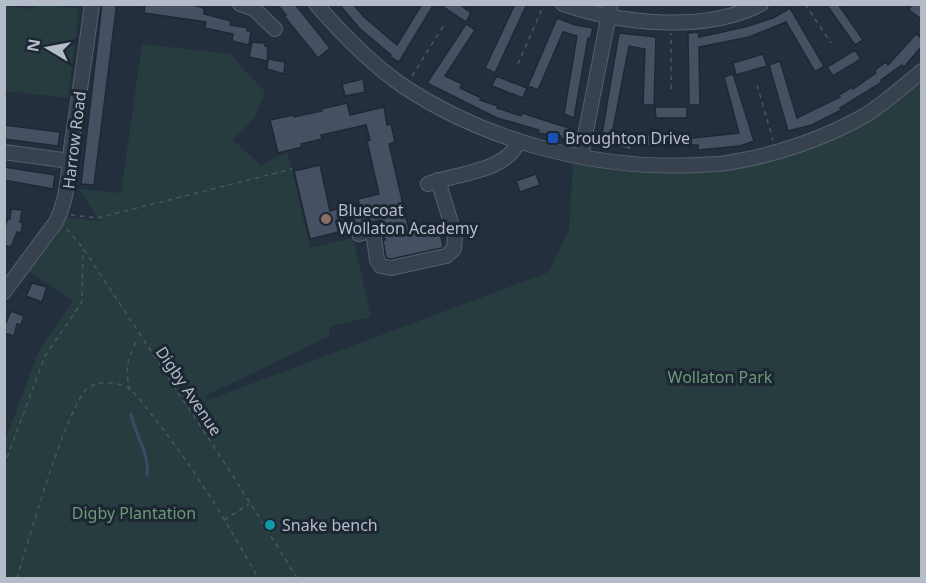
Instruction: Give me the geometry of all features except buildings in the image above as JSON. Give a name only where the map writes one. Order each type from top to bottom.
[{"type":"street","name":"Harrow Road","points":[[4,292],[59,216],[68,189],[92,4]]},
{"type":"street","points":[[240,4],[254,9],[275,29]]},
{"type":"street","points":[[316,4],[369,57],[405,87],[470,122],[518,141],[581,156],[642,165],[730,163],[803,143],[864,115],[921,71]]},
{"type":"street","points":[[563,4],[610,10],[672,23],[715,19],[752,9],[761,4]]},
{"type":"street","points":[[581,156],[610,10]]},
{"type":"street","points":[[359,234],[373,230],[377,260],[381,266],[391,268],[446,256],[454,249],[455,236],[433,182],[480,170],[508,157],[517,147],[518,141]]},
{"type":"street","points":[[4,152],[70,161]]},
{"type":"path","points":[[518,64],[544,4]]},
{"type":"path","points":[[805,4],[831,43]]},
{"type":"path","points":[[671,89],[672,23]]},
{"type":"path","points":[[405,87],[444,25]]},
{"type":"path","points":[[757,85],[776,152]]},
{"type":"path","points":[[59,216],[97,218],[292,169]]},
{"type":"path","name":"Digby Avenue","points":[[59,216],[63,225],[83,248],[297,579]]},
{"type":"path","points":[[4,466],[45,356],[82,302],[83,248]]},
{"type":"path","points":[[130,390],[126,372],[130,354],[139,336]]},
{"type":"path","points":[[17,579],[63,436],[82,395],[96,384],[106,383],[114,383],[130,390],[172,438],[258,579]]},
{"type":"path","points":[[224,520],[250,504]]},
{"type":"green space","points":[[35,5],[79,9],[68,98],[5,91],[5,6],[33,9]]},
{"type":"green space","name":"Wollaton Park","points":[[142,44],[230,54],[265,92],[255,117],[233,140],[261,165],[287,152],[310,248],[353,238],[371,317],[329,327],[330,336],[205,396],[208,400],[549,272],[569,230],[573,162],[625,169],[771,162],[782,159],[921,77],[921,578],[5,578],[4,443],[39,350],[73,301],[29,271],[57,235],[67,217],[99,221],[79,189],[121,193]]},
{"type":"waterway","points":[[131,414],[144,452],[147,475]]},
{"type":"place","name":"Broughton Drive","points":[[553,138]]},
{"type":"place","name":"Bluecoat Wollaton Academy","points":[[326,219]]},
{"type":"place","name":"Snake bench","points":[[270,525]]},
{"type":"park label","name":"Digby Plantation","points":[[134,513]]}]
